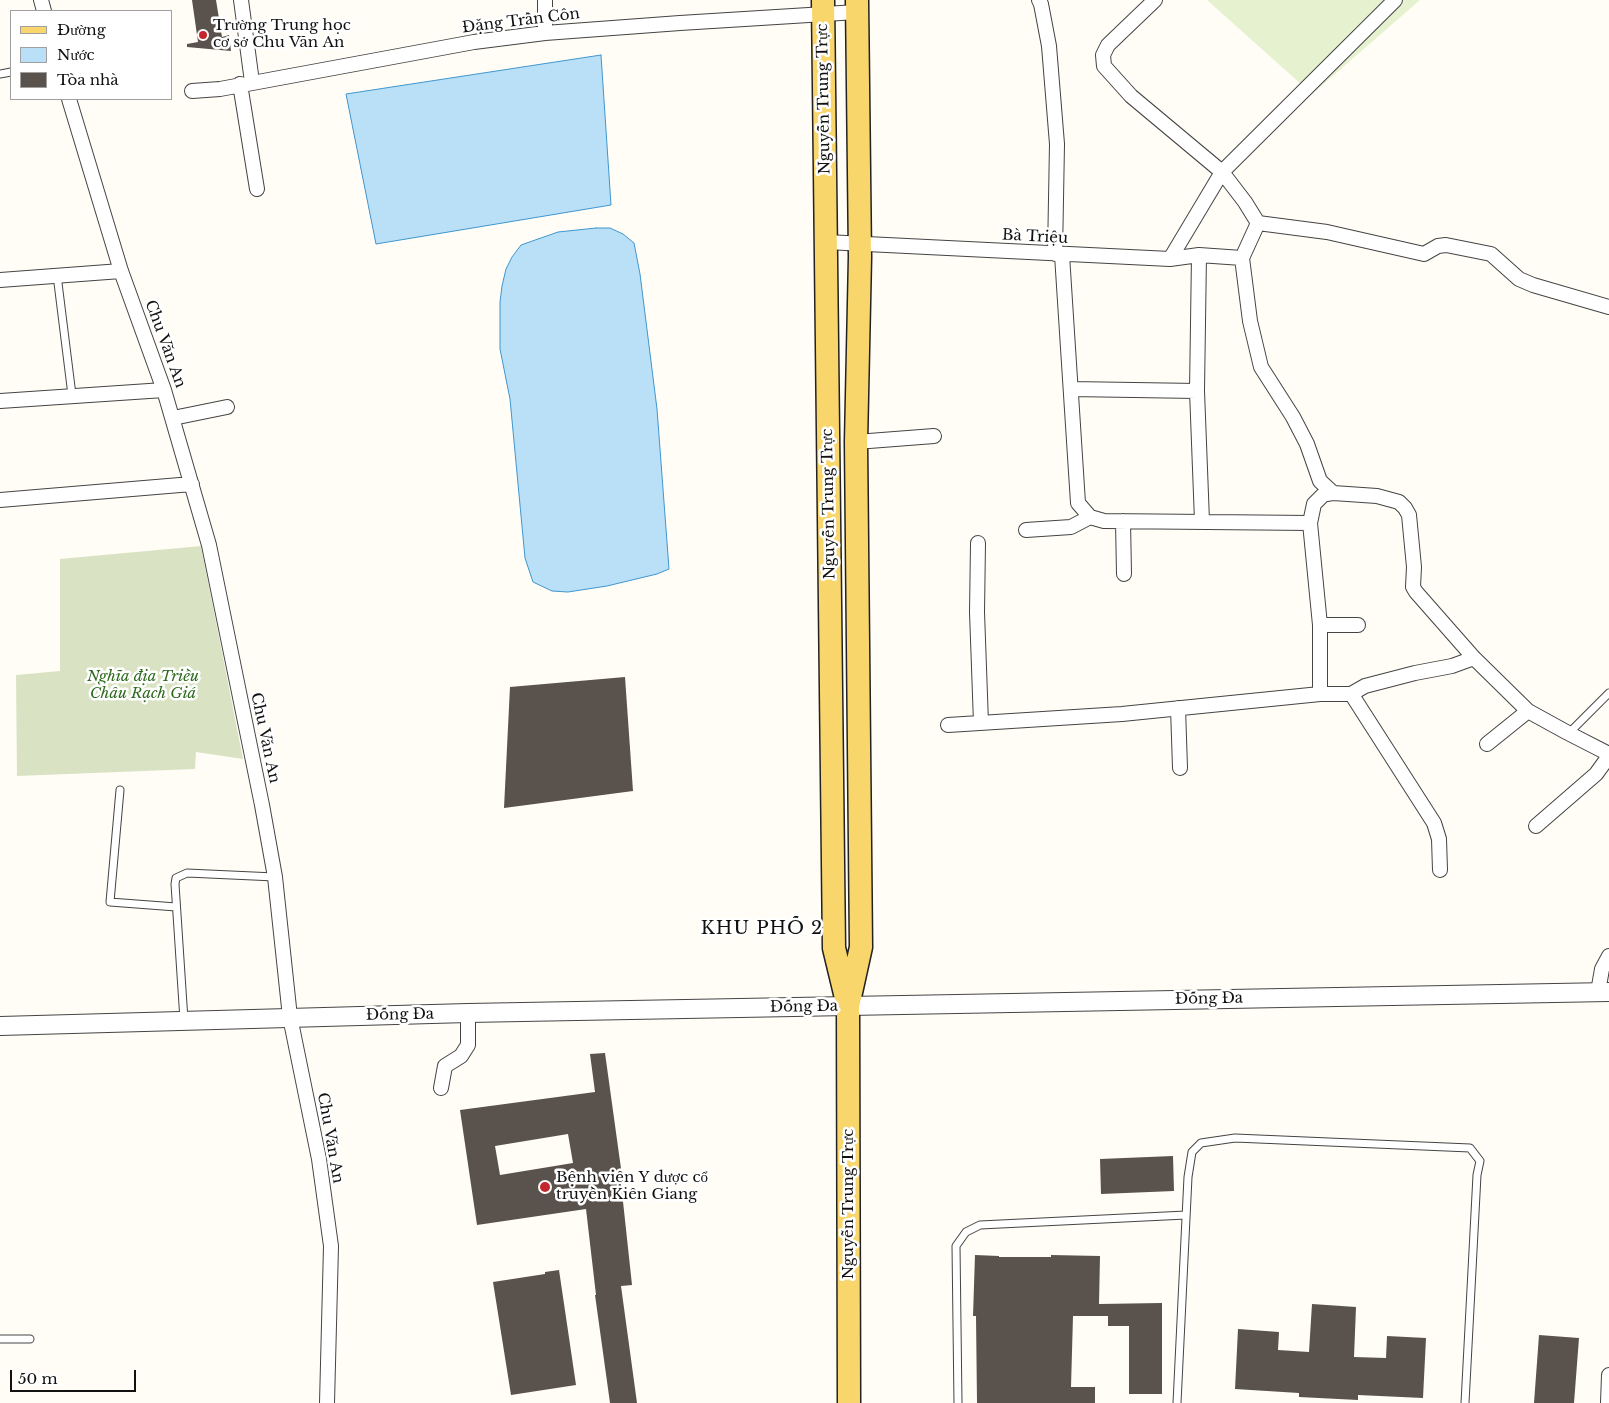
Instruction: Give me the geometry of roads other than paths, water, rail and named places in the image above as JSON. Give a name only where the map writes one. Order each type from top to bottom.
[{"type":"main road","name":"Nguyễn Trung Trực","points":[[848,1006],[862,947],[856,442],[860,243],[857,6]]},
{"type":"main road","name":"Nguyễn Trung Trực","points":[[823,7],[834,948],[848,1006],[850,1403]]},
{"type":"street","points":[[241,0],[246,83],[257,189]]},
{"type":"street","points":[[545,0],[545,33]]},
{"type":"street","points":[[1039,0],[1050,46],[1056,134],[1059,254],[1071,389],[1078,503],[1090,518]]},
{"type":"street","points":[[1155,0],[1108,45],[1103,55],[1104,66],[1132,96],[1222,172],[1258,223]]},
{"type":"street","points":[[1170,259],[1222,172],[1395,0]]},
{"type":"street","name":"Đặng Trần Côn","points":[[192,91],[220,89],[474,42],[545,33],[680,22],[823,7],[857,6]]},
{"type":"street","name":"Chu Văn An","points":[[69,100],[121,271],[164,390],[209,545],[262,805],[275,877],[290,1017],[319,1159],[331,1246],[327,1403]]},
{"type":"street","points":[[1258,223],[1242,258],[1250,321],[1261,367],[1293,417],[1307,444],[1320,481],[1333,493]]},
{"type":"street","points":[[1258,223],[1328,232],[1424,254],[1438,246],[1446,245],[1490,254],[1519,279],[1609,308]]},
{"type":"street","name":"Bà Triệu","points":[[826,242],[1170,259],[1199,255],[1242,258]]},
{"type":"street","points":[[1199,255],[1196,391],[1202,521]]},
{"type":"street","points":[[0,280],[121,271]]},
{"type":"street","points":[[1071,389],[1196,391]]},
{"type":"street","points":[[0,401],[164,390]]},
{"type":"street","points":[[172,418],[227,407]]},
{"type":"street","points":[[856,442],[934,436]]},
{"type":"street","points":[[0,500],[192,484]]},
{"type":"street","points":[[1320,694],[1320,625],[1310,523],[1314,504],[1323,494],[1333,493],[1377,496],[1399,502],[1410,515],[1414,567],[1413,586],[1474,658],[1528,711],[1609,755],[1596,774],[1536,826]]},
{"type":"street","points":[[1026,530],[1071,527],[1090,518],[1123,521],[1310,523]]},
{"type":"street","points":[[1123,521],[1124,574]]},
{"type":"street","points":[[978,543],[977,612],[981,723]]},
{"type":"street","points":[[1320,625],[1358,625]]},
{"type":"street","points":[[948,725],[1122,714],[1320,694],[1351,694],[1365,686],[1452,666],[1474,658]]},
{"type":"street","points":[[1351,694],[1434,823],[1439,840],[1440,870]]},
{"type":"street","points":[[1178,708],[1180,768]]},
{"type":"street","points":[[1487,744],[1528,711]]},
{"type":"street","points":[[1603,992],[1602,969],[1609,956]]},
{"type":"street","name":"Đống Đa","points":[[0,1026],[468,1013],[1603,992]]},
{"type":"street","points":[[441,1088],[445,1066],[461,1056],[468,1044],[468,1013]]},
{"type":"street","points":[[1608,1403],[1609,1375]]},
{"type":"lane","points":[[58,275],[72,395]]},
{"type":"lane","points":[[1568,734],[1609,693]]},
{"type":"lane","points":[[120,790],[110,902],[176,907]]},
{"type":"lane","points":[[184,1020],[174,884],[176,878],[187,873],[275,877]]},
{"type":"lane","points":[[1177,1403],[1188,1177],[1192,1152],[1201,1143],[1235,1138],[1470,1148],[1480,1161],[1477,1175],[1465,1403]]},
{"type":"lane","points":[[958,1403],[956,1246],[966,1232],[980,1225],[1186,1215]]},
{"type":"lane","points":[[0,1339],[30,1339]]},
{"type":"water","points":[[601,55],[611,205],[376,244],[346,94]]},
{"type":"water","points":[[610,228],[623,234],[634,243],[640,274],[657,409],[669,569],[657,574],[607,586],[568,592],[552,591],[533,582],[525,558],[510,399],[500,349],[500,302],[506,269],[521,245],[558,232]]},
{"type":"place","name":"Trường Trung học cơ sở Chu Văn An","points":[[203,35]]},
{"type":"place","name":"Bệnh viện Y dược cổ truyền Kiên Giang","points":[[545,1187]]},
{"type":"district","name":"KHU PHỐ 2","points":[[762,929]]},
{"type":"park label","name":"Nghĩa địa Triều Châu Rạch Giá","points":[[143,686]]}]
